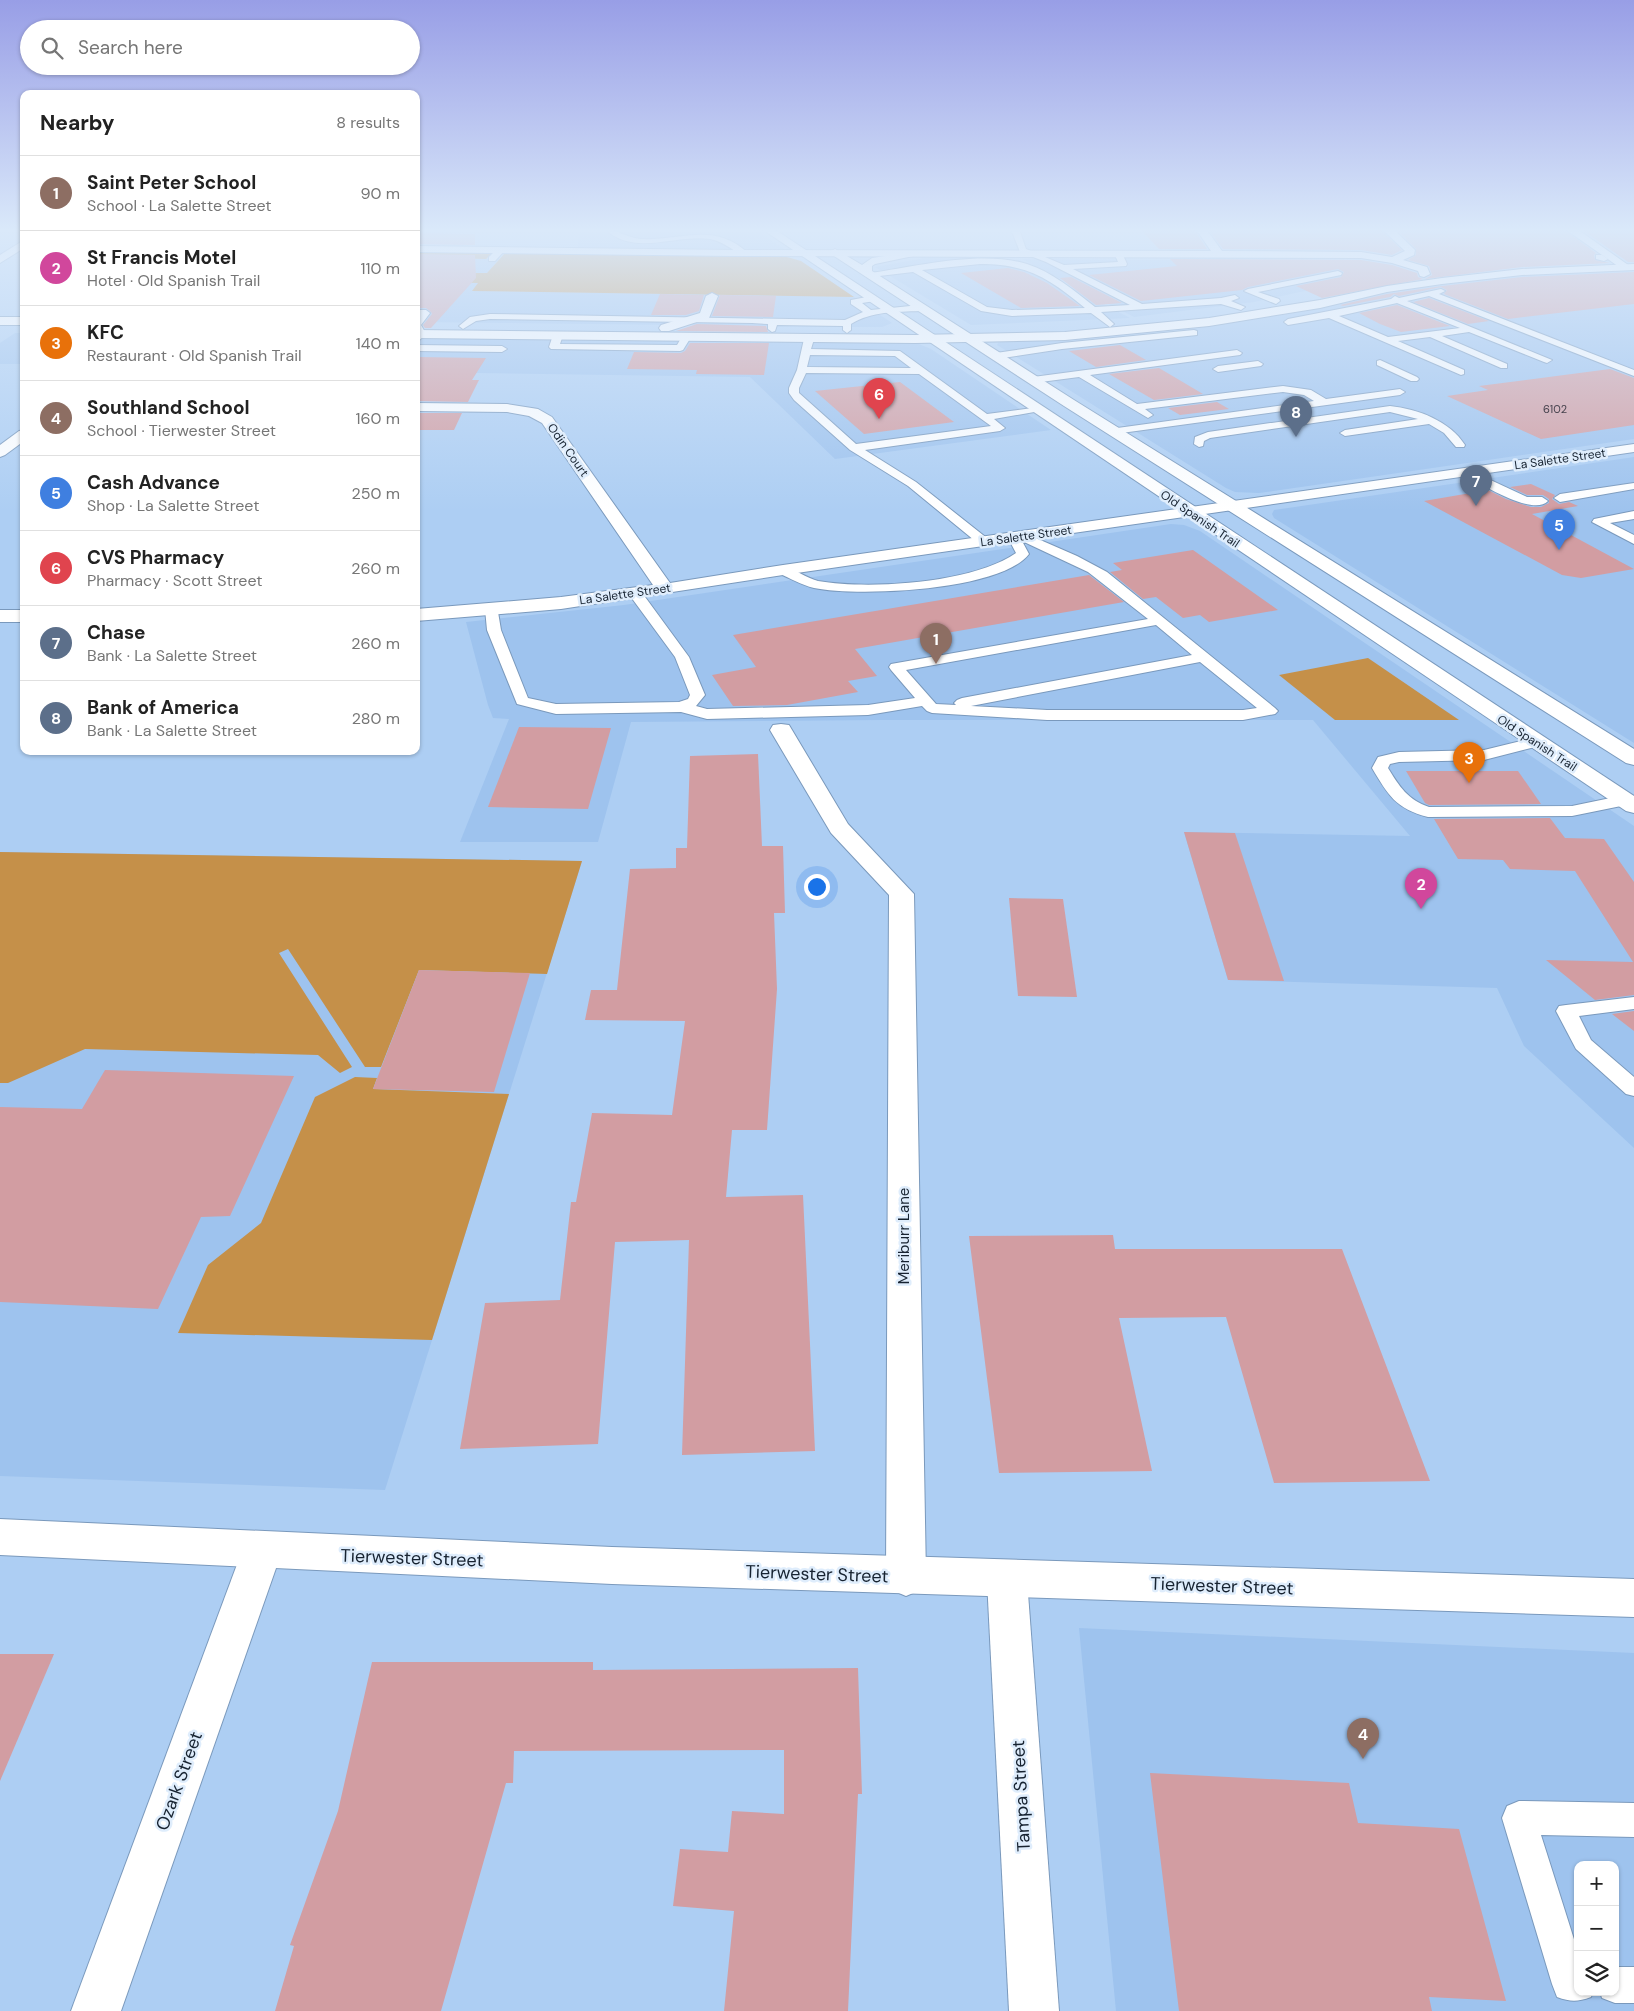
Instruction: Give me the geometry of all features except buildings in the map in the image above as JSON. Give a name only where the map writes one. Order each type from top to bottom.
[{"type":"main road","points":[[664,332],[686,323]]},
{"type":"main road","name":"Old Spanish Trail","points":[[908,323],[1629,803]]},
{"type":"main road","name":"Old Spanish Trail","points":[[944,323],[1634,758]]},
{"type":"main road","points":[[420,329],[558,336],[773,326],[847,326],[956,330],[1047,328],[1119,323]]},
{"type":"main road","points":[[420,329],[463,326],[664,332],[686,337],[969,339],[1119,332],[1204,323]]},
{"type":"main road","points":[[0,330],[20,330]]},
{"type":"main road","points":[[1036,409],[1069,403]]},
{"type":"main road","name":"Odin Court","points":[[420,407],[507,408],[533,412],[548,420],[665,589]]},
{"type":"main road","points":[[0,452],[20,437]]},
{"type":"main road","name":"La Salette Street","points":[[420,615],[561,603],[665,589],[783,570],[1634,448]]},
{"type":"main road","points":[[0,616],[20,616]]},
{"type":"main road","points":[[1473,700],[1526,691]]},
{"type":"main road","name":"Meriburr Lane","points":[[776,721],[839,828],[902,894],[906,1577]]},
{"type":"main road","name":"Tierwester Street","points":[[0,1536],[262,1551],[906,1577],[1634,1598]]},
{"type":"main road","name":"Ozark Street","points":[[96,2011],[262,1551]]},
{"type":"main road","name":"Tampa Street","points":[[1008,1580],[1034,2011]]},
{"type":"lane","points":[[463,326],[466,323]]},
{"type":"lane","points":[[738,323],[773,326]]},
{"type":"lane","points":[[847,326],[850,323]]},
{"type":"lane","points":[[1352,323],[1386,335],[1461,372]]},
{"type":"lane","points":[[1367,323],[1372,325]]},
{"type":"lane","points":[[1453,323],[1547,360]]},
{"type":"lane","points":[[1506,323],[1634,373]]},
{"type":"lane","points":[[1386,335],[1402,338],[1470,330]]},
{"type":"lane","points":[[1028,352],[1062,346],[1194,332]]},
{"type":"lane","points":[[1430,334],[1504,366]]},
{"type":"lane","points":[[558,336],[554,347],[680,348],[686,337]]},
{"type":"lane","points":[[809,338],[802,370],[794,388],[794,393],[854,448],[912,484],[984,542]]},
{"type":"lane","points":[[996,356],[1150,338],[1164,340],[1202,358]]},
{"type":"lane","points":[[420,348],[502,349]]},
{"type":"lane","points":[[806,352],[897,353],[1000,428],[854,448]]},
{"type":"lane","points":[[1028,352],[1066,376]]},
{"type":"lane","points":[[1033,380],[1237,353]]},
{"type":"lane","points":[[1380,363],[1414,379]]},
{"type":"lane","points":[[1212,370],[1258,364]]},
{"type":"lane","points":[[802,370],[922,372]]},
{"type":"lane","points":[[1081,374],[1163,424]]},
{"type":"lane","points":[[1100,384],[1118,382]]},
{"type":"lane","points":[[1137,408],[1283,389],[1307,392],[1324,402]]},
{"type":"lane","points":[[1114,431],[1400,392]]},
{"type":"lane","points":[[985,417],[1036,409]]},
{"type":"lane","points":[[1199,444],[1199,439],[1208,436],[1390,409],[1405,410],[1428,421],[1453,434],[1460,445]]},
{"type":"lane","points":[[1345,433],[1428,421]]},
{"type":"lane","points":[[1288,424],[1304,433]]},
{"type":"lane","points":[[1468,473],[1525,501],[1542,501]]},
{"type":"lane","points":[[1560,498],[1634,486]]},
{"type":"lane","points":[[1634,515],[1598,522],[1634,540]]},
{"type":"lane","points":[[783,570],[814,584],[884,587],[930,583],[970,576],[1004,566],[1023,554],[1018,537]]},
{"type":"lane","points":[[1018,537],[1085,563],[1102,575],[1270,711],[1243,715],[1047,715],[929,705],[896,666],[1158,621]]},
{"type":"lane","points":[[635,593],[682,658],[697,692],[693,702],[681,707]]},
{"type":"lane","points":[[492,609],[494,630],[522,701],[556,709],[681,707],[706,714],[776,721],[929,705],[1203,657]]},
{"type":"lane","points":[[1537,742],[1484,755],[1399,757],[1384,760],[1380,768],[1402,801],[1413,808],[1428,812],[1572,811],[1629,803]]},
{"type":"lane","points":[[1634,1003],[1566,1011],[1583,1044],[1634,1089]]},
{"type":"lane","points":[[1574,1984],[1570,1984],[1520,1818],[1634,1820]]},
{"type":"lane","points":[[1619,1985],[1634,1985]]},
{"type":"shaded area","points":[[490,323],[892,323],[882,327]]},
{"type":"shaded area","points":[[967,323],[1020,323],[971,325]]},
{"type":"shaded area","points":[[1221,323],[1634,323],[1634,439],[1259,493],[1235,492],[997,345],[1004,341],[1114,335]]},
{"type":"shaded area","points":[[15,333],[20,333],[20,364],[0,364],[0,343]]},
{"type":"shaded area","points":[[420,337],[914,342],[931,349],[1051,430],[835,459],[750,377],[420,372]]},
{"type":"shaded area","points":[[1634,457],[1634,743],[1274,518],[1272,514],[1274,510]]},
{"type":"shaded area","points":[[1171,524],[1184,525],[1200,531],[1634,826],[1634,1148],[1524,1046],[1497,988],[1228,980],[1184,832],[1410,836],[1313,720],[631,722],[598,842],[460,842],[509,719],[493,718],[466,622],[624,605]]},
{"type":"shaded area","points":[[1368,658],[1459,720],[1335,720],[1279,675]]},
{"type":"shaded area","points":[[0,852],[582,861],[385,1490],[0,1476]]},
{"type":"shaded area","points":[[0,852],[582,861],[547,974],[419,970],[381,1067],[365,1067],[288,949],[279,953],[352,1067],[340,1073],[318,1055],[85,1049],[8,1083],[0,1083]]},
{"type":"shaded area","points":[[355,1077],[377,1078],[373,1089],[509,1094],[432,1340],[178,1333],[208,1265],[261,1223],[315,1097]]},
{"type":"shaded area","points":[[1079,1628],[1634,1653],[1634,2011],[1116,2011]]},
{"type":"place","name":"CVS Pharmacy","points":[[879,419]]},
{"type":"place","name":"Bank of America","points":[[1296,437]]},
{"type":"place","name":"Chase","points":[[1476,506]]},
{"type":"place","name":"Cash Advance","points":[[1559,550]]},
{"type":"place","name":"Saint Peter School","points":[[936,664]]},
{"type":"place","name":"KFC","points":[[1469,783]]},
{"type":"place","name":"St Francis Motel","points":[[1421,909]]},
{"type":"place","name":"Southland School","points":[[1363,1759]]}]
